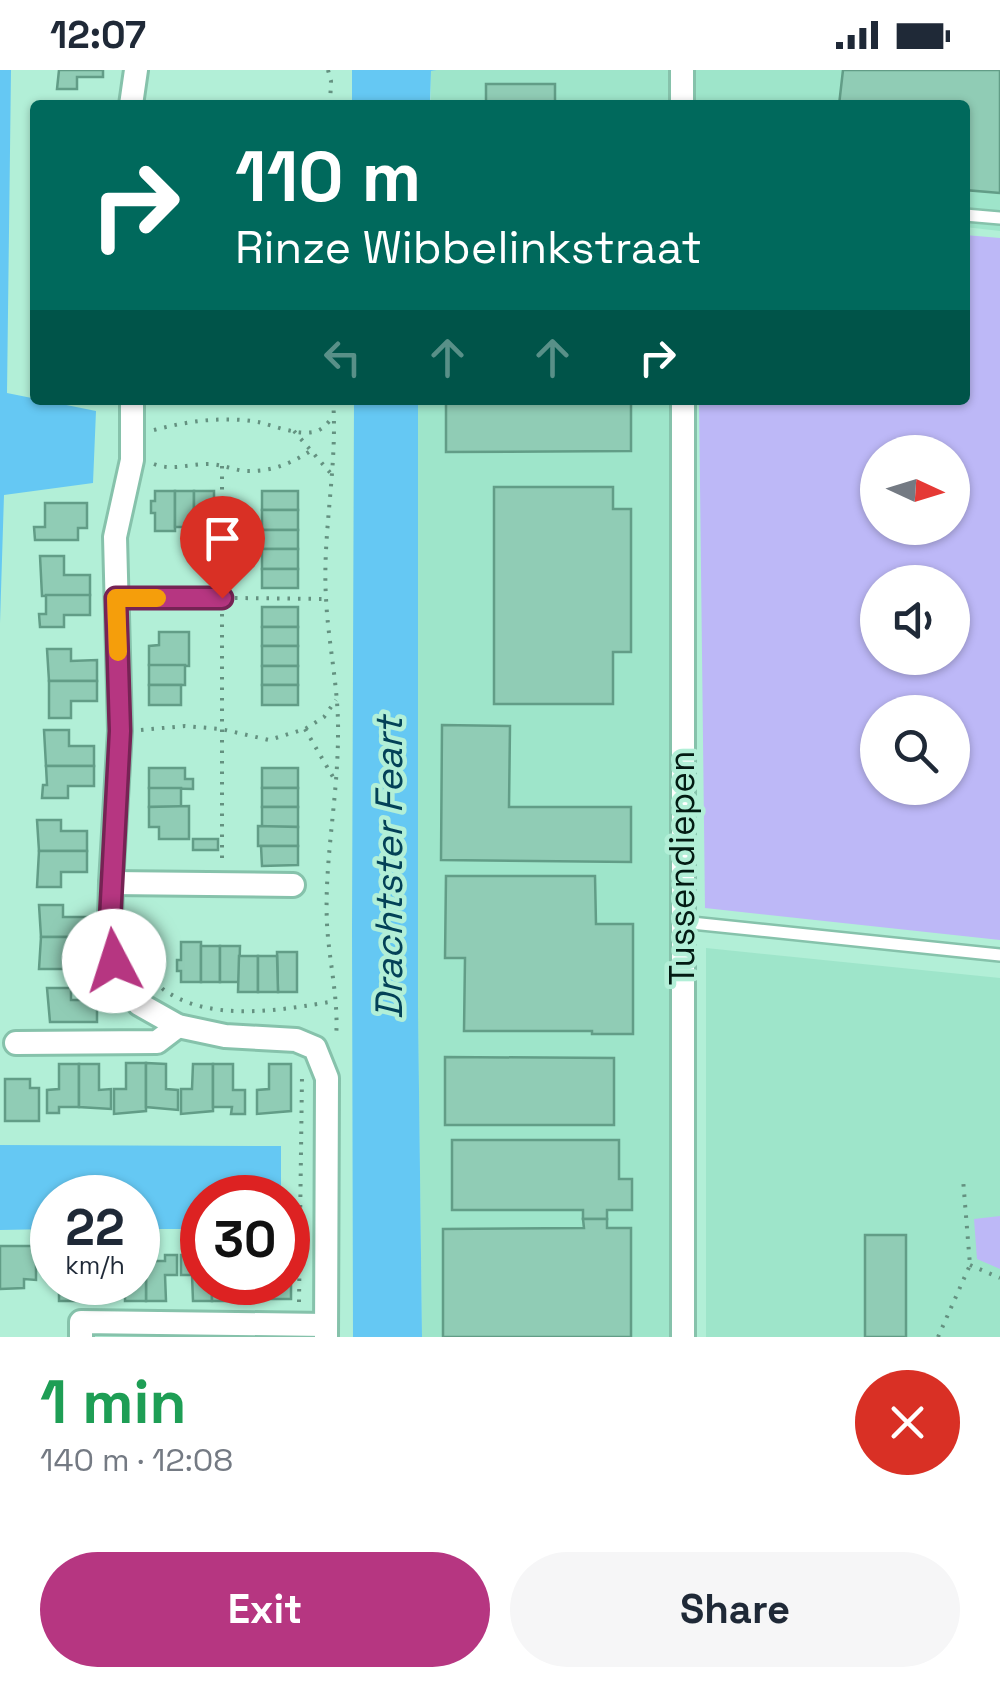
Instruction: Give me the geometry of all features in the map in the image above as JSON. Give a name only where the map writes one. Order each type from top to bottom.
[{"type":"street","points":[[133,100],[136,70]]},
{"type":"street","points":[[682,70],[682,100]]},
{"type":"street","points":[[81,1337],[81,1322],[299,1324],[326,1331],[327,1078],[315,1048],[296,1040],[224,1036],[178,1026],[140,1004],[114,961],[110,920],[120,731],[115,537],[132,460],[132,405]]},
{"type":"street","name":"Tussendiepen","points":[[683,405],[683,1337]]},
{"type":"street","points":[[111,883],[293,885]]},
{"type":"street","points":[[16,1043],[157,1042],[178,1026]]},
{"type":"lane","points":[[970,215],[1000,218]]},
{"type":"lane","points":[[116,598],[222,598]]},
{"type":"lane","points":[[682,922],[1000,955]]},
{"type":"path","points":[[328,70],[332,81],[330,100]]},
{"type":"path","points":[[327,1078],[335,1052],[338,1018],[327,924],[338,734],[325,557],[333,476],[334,405]]},
{"type":"path","points":[[150,431],[189,421],[220,420],[254,421],[315,432],[334,417]]},
{"type":"path","points":[[294,431],[333,476]]},
{"type":"path","points":[[150,463],[172,468],[206,464],[244,471],[267,470],[290,464],[312,450]]},
{"type":"path","points":[[222,466],[222,884]]},
{"type":"path","points":[[222,598],[326,599]]},
{"type":"path","points":[[120,731],[185,726],[221,729],[268,740],[305,729],[324,718],[336,700]]},
{"type":"path","points":[[305,729],[335,780]]},
{"type":"path","points":[[140,960],[162,988],[202,1006],[230,1011],[283,1010],[336,1001]]},
{"type":"path","points":[[299,1324],[302,1042]]},
{"type":"path","points":[[938,1337],[970,1265],[963,1179]]},
{"type":"path","points":[[970,1265],[1000,1278]]},
{"type":"shaded area","points":[[1000,70],[1000,231],[970,228],[970,100],[431,100],[431,71]]},
{"type":"shaded area","points":[[970,235],[1000,238],[1000,940],[705,908],[699,405],[970,405]]},
{"type":"shaded area","points":[[418,405],[669,405],[671,1337],[422,1337]]},
{"type":"shaded area","points":[[706,948],[1000,978],[1000,1337],[706,1337]]},
{"type":"shaded area","points":[[1000,1216],[1000,1269],[977,1259],[974,1219]]},
{"type":"water","points":[[0,70],[11,70],[7,393],[30,398],[30,405],[66,405],[96,411],[93,483],[4,495],[0,623]]},
{"type":"water","points":[[352,70],[437,70],[431,71],[430,100],[352,100]]},
{"type":"water","name":"Drachtster Feart","points":[[354,405],[418,405],[422,1337],[353,1337]]},
{"type":"water","points":[[0,1145],[281,1146],[281,1175],[180,1175],[180,1229],[160,1229],[160,1175],[30,1175],[30,1229],[0,1230]]},
{"type":"building","points":[[59,70],[103,70],[103,77],[77,77],[77,89],[57,89]]},
{"type":"building","points":[[843,70],[1000,70],[1000,193],[970,190],[970,100],[840,100]]},
{"type":"building","points":[[486,84],[555,84],[555,100],[486,100]]},
{"type":"building","points":[[446,405],[631,405],[631,451],[446,452]]},
{"type":"building","points":[[494,487],[613,487],[613,509],[631,509],[631,652],[613,652],[613,704],[494,704]]},
{"type":"building","points":[[155,491],[175,491],[175,531],[155,531],[151,501],[155,501]]},
{"type":"building","points":[[175,491],[194,491],[194,527],[175,527]]},
{"type":"building","points":[[194,491],[214,491],[214,527],[194,527]]},
{"type":"building","points":[[262,491],[298,491],[298,510],[262,510]]},
{"type":"building","points":[[45,503],[87,503],[87,528],[78,528],[78,540],[35,540],[34,527],[45,527]]},
{"type":"building","points":[[262,510],[298,510],[298,530],[262,530]]},
{"type":"building","points":[[262,530],[298,530],[298,549],[262,549]]},
{"type":"building","points":[[262,549],[298,549],[298,569],[262,569]]},
{"type":"building","points":[[40,556],[64,556],[64,575],[90,575],[90,595],[42,596]]},
{"type":"building","points":[[262,569],[298,569],[298,588],[262,588]]},
{"type":"building","points":[[46,595],[90,595],[90,615],[64,615],[64,627],[40,627],[39,614],[46,614]]},
{"type":"building","points":[[262,607],[298,607],[298,627],[262,627]]},
{"type":"building","points":[[262,627],[298,627],[298,646],[262,646]]},
{"type":"building","points":[[159,632],[189,632],[189,666],[149,665],[149,646],[159,645]]},
{"type":"building","points":[[262,646],[298,646],[298,666],[262,666]]},
{"type":"building","points":[[47,649],[71,649],[71,661],[97,660],[97,681],[49,681]]},
{"type":"building","points":[[149,665],[185,665],[185,685],[149,685]]},
{"type":"building","points":[[262,666],[298,666],[298,685],[262,685]]},
{"type":"building","points":[[49,681],[97,681],[97,701],[71,701],[71,718],[49,718]]},
{"type":"building","points":[[149,685],[181,685],[181,705],[149,705]]},
{"type":"building","points":[[262,685],[298,685],[298,705],[262,705]]},
{"type":"building","points":[[442,725],[510,726],[509,807],[631,807],[631,862],[441,860]]},
{"type":"building","points":[[44,730],[69,730],[69,746],[94,746],[94,766],[46,766]]},
{"type":"building","points":[[46,766],[94,766],[94,786],[68,786],[68,798],[42,798],[43,785],[47,785]]},
{"type":"building","points":[[149,768],[185,768],[185,779],[193,779],[193,789],[149,788]]},
{"type":"building","points":[[262,768],[298,768],[298,788],[262,788]]},
{"type":"building","points":[[149,788],[181,788],[181,807],[149,807]]},
{"type":"building","points":[[262,788],[298,788],[298,807],[262,807]]},
{"type":"building","points":[[189,806],[189,839],[159,839],[159,827],[149,827],[149,807]]},
{"type":"building","points":[[262,807],[298,807],[298,827],[262,827]]},
{"type":"building","points":[[37,820],[61,820],[61,831],[87,831],[87,851],[39,851]]},
{"type":"building","points":[[258,826],[298,827],[298,846],[258,846]]},
{"type":"building","points":[[193,839],[218,839],[218,850],[193,850]]},
{"type":"building","points":[[261,846],[298,846],[298,865],[262,866]]},
{"type":"building","points":[[39,851],[87,851],[87,872],[61,872],[61,887],[37,887]]},
{"type":"building","points":[[446,876],[595,876],[596,924],[633,924],[633,1034],[464,1031],[465,958],[445,958]]},
{"type":"building","points":[[39,905],[63,905],[63,917],[89,917],[89,937],[41,937]]},
{"type":"building","points":[[41,937],[89,937],[89,957],[63,957],[63,969],[39,969]]},
{"type":"building","points":[[181,942],[201,942],[201,982],[181,982],[177,960],[181,960]]},
{"type":"building","points":[[201,946],[220,946],[220,982],[201,982]]},
{"type":"building","points":[[220,946],[240,946],[239,982],[220,982]]},
{"type":"building","points":[[277,952],[297,952],[297,992],[278,992]]},
{"type":"building","points":[[239,956],[258,956],[258,992],[238,992]]},
{"type":"building","points":[[258,956],[277,956],[278,992],[258,992]]},
{"type":"building","points":[[47,988],[71,988],[71,1000],[97,1000],[97,1022],[50,1022]]},
{"type":"building","points":[[445,1057],[614,1058],[614,1125],[445,1125]]},
{"type":"building","points":[[126,1063],[146,1063],[146,1111],[114,1114],[114,1089],[126,1089]]},
{"type":"building","points":[[146,1063],[166,1064],[166,1089],[178,1090],[178,1110],[146,1107]]},
{"type":"building","points":[[59,1064],[79,1064],[79,1107],[59,1107],[59,1113],[47,1113],[47,1090],[59,1089]]},
{"type":"building","points":[[79,1064],[99,1064],[99,1090],[111,1089],[111,1109],[79,1107]]},
{"type":"building","points":[[193,1064],[213,1064],[213,1111],[181,1114],[181,1089],[192,1089]]},
{"type":"building","points":[[213,1064],[233,1064],[233,1090],[245,1090],[245,1114],[231,1114],[232,1107],[213,1107]]},
{"type":"building","points":[[269,1064],[291,1064],[291,1111],[257,1114],[257,1090],[269,1089]]},
{"type":"building","points":[[5,1079],[30,1079],[30,1088],[39,1088],[39,1121],[5,1121]]},
{"type":"building","points":[[452,1140],[619,1140],[619,1179],[632,1179],[632,1210],[607,1210],[607,1219],[583,1219],[583,1210],[452,1210]]},
{"type":"building","points":[[583,1219],[607,1219],[607,1228],[631,1228],[631,1337],[443,1337],[443,1229],[584,1228]]},
{"type":"building","points":[[865,1235],[906,1235],[906,1337],[865,1337]]},
{"type":"building","points":[[0,1246],[30,1246],[30,1280],[24,1279],[24,1288],[0,1289]]},
{"type":"building","points":[[165,1255],[177,1255],[177,1275],[165,1275],[166,1301],[160,1301],[160,1261],[165,1261]]},
{"type":"slow traffic","points":[[118,652],[116,598],[157,598]]},
{"type":"route","points":[[114,961],[110,920],[120,731],[116,598],[222,598]]}]
